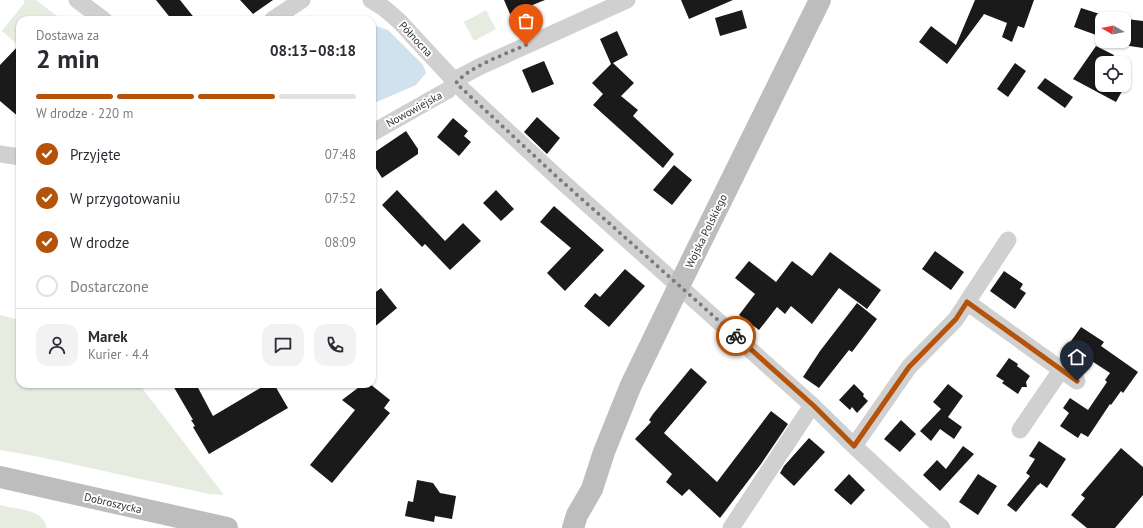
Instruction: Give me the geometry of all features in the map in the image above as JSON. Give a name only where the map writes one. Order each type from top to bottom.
[{"type":"main road","name":"Wojska Polskiego","points":[[573,528],[577,515],[592,489],[618,415],[679,286],[820,0]]},
{"type":"main road","name":"Dobroszycka","points":[[0,477],[227,528]]},
{"type":"main road","name":"Wojska Polskiego","points":[[589,528],[592,489]]},
{"type":"street","points":[[77,0],[99,16]]},
{"type":"street","points":[[278,16],[302,0]]},
{"type":"street","name":"Północna","points":[[371,0],[384,8],[399,21],[456,83],[552,172],[814,406],[854,446],[942,528]]},
{"type":"street","name":"Nowowiejska","points":[[376,131],[448,90],[460,78],[481,66],[627,0]]},
{"type":"street","points":[[0,154],[16,156]]},
{"type":"street","points":[[854,446],[909,367],[956,319],[1008,240]]},
{"type":"street","points":[[967,302],[1077,381]]},
{"type":"street","points":[[1020,430],[1061,370]]},
{"type":"street","points":[[731,528],[807,413],[814,406]]},
{"type":"shaded area","points":[[23,0],[36,0],[57,16],[16,16],[16,43],[2,31],[25,2]]},
{"type":"shaded area","points":[[486,10],[496,29],[474,41],[464,22]]},
{"type":"shaded area","points":[[0,315],[16,319],[16,388],[142,388],[224,495],[209,494],[40,457],[0,450]]},
{"type":"shaded area","points":[[0,505],[34,513],[45,522],[47,528],[0,528]]},
{"type":"water","points":[[376,26],[388,30],[423,65],[426,73],[416,85],[376,102]]},
{"type":"building","points":[[156,0],[180,0],[193,16],[169,16]]},
{"type":"building","points":[[240,0],[273,0],[253,14]]},
{"type":"building","points":[[504,0],[545,0],[510,14]]},
{"type":"building","points":[[681,0],[733,0],[689,19]]},
{"type":"building","points":[[975,0],[1034,0],[1024,28],[1018,26],[1012,42],[1002,37],[1007,23],[984,14],[947,64],[919,42],[931,26],[956,45]]},
{"type":"building","points":[[1081,8],[1095,12],[1095,35],[1074,27]]},
{"type":"building","points":[[742,10],[747,28],[720,36],[715,18]]},
{"type":"building","points":[[1131,20],[1143,21],[1143,48],[1131,46]]},
{"type":"building","points":[[617,31],[628,55],[613,63],[634,83],[621,96],[638,110],[633,116],[674,154],[663,168],[593,105],[603,94],[592,83],[611,64],[600,39]]},
{"type":"building","points":[[1095,47],[1100,48],[1114,55],[1095,56],[1095,91],[1073,79]]},
{"type":"building","points":[[16,48],[16,115],[0,101],[0,65]]},
{"type":"building","points":[[544,61],[554,84],[532,93],[522,70]]},
{"type":"building","points":[[1015,63],[1026,71],[1008,97],[997,89]]},
{"type":"building","points":[[1045,78],[1073,97],[1065,108],[1037,88]]},
{"type":"building","points":[[1097,92],[1122,92],[1116,102]]},
{"type":"building","points":[[537,117],[560,138],[547,154],[524,132]]},
{"type":"building","points":[[453,118],[468,131],[464,136],[471,142],[459,156],[437,137]]},
{"type":"building","points":[[406,131],[418,149],[418,154],[382,178],[376,168],[376,151]]},
{"type":"building","points":[[674,165],[692,180],[672,205],[653,190]]},
{"type":"building","points":[[397,190],[445,241],[463,223],[481,241],[450,270],[425,244],[422,247],[382,205]]},
{"type":"building","points":[[496,190],[514,209],[501,221],[483,203]]},
{"type":"building","points":[[554,206],[604,250],[565,291],[547,273],[571,248],[540,222]]},
{"type":"building","points":[[935,251],[964,272],[951,290],[922,269]]},
{"type":"building","points":[[830,252],[881,290],[867,309],[839,288],[812,324],[791,306],[785,314],[777,307],[759,330],[739,315],[755,294],[735,278],[749,261],[776,282],[792,261],[812,276]]},
{"type":"building","points":[[625,269],[645,286],[609,327],[584,306],[595,293],[600,297]]},
{"type":"building","points":[[1004,271],[1023,284],[1020,289],[1026,293],[1015,309],[990,291]]},
{"type":"building","points":[[381,288],[397,308],[376,326],[376,292]]},
{"type":"building","points":[[857,303],[877,319],[852,352],[849,350],[819,388],[803,377],[820,351]]},
{"type":"building","points":[[1081,327],[1104,342],[1101,346],[1138,372],[1123,393],[1121,391],[1111,405],[1110,404],[1088,437],[1081,433],[1078,438],[1060,426],[1069,413],[1063,408],[1070,398],[1088,410],[1107,382],[1105,380],[1110,373],[1075,350],[1076,349],[1069,344]]},
{"type":"building","points":[[1009,358],[1018,364],[1017,366],[1030,376],[1026,382],[1027,387],[1022,387],[1018,394],[1002,383],[1004,381],[996,376]]},
{"type":"building","points":[[691,368],[707,382],[664,433],[717,482],[771,411],[788,424],[761,464],[720,518],[689,489],[682,496],[666,482],[672,474],[635,439],[651,422],[649,420],[653,414]]},
{"type":"building","points":[[854,384],[864,394],[863,396],[868,401],[857,413],[852,407],[850,410],[839,400]]},
{"type":"building","points":[[948,384],[963,396],[948,417],[962,427],[954,439],[940,429],[931,441],[920,431],[941,409],[933,402]]},
{"type":"building","points":[[174,388],[198,388],[213,416],[260,388],[276,388],[288,408],[209,454],[193,427],[195,426],[191,420],[193,420]]},
{"type":"building","points":[[358,388],[375,388],[390,400],[384,408],[390,413],[332,483],[310,465],[355,410],[342,400]]},
{"type":"building","points":[[901,420],[916,434],[900,452],[884,439]]},
{"type":"building","points":[[809,438],[825,452],[794,486],[780,473],[784,466]]},
{"type":"building","points":[[1039,441],[1066,459],[1047,488],[1040,483],[1016,512],[1007,505],[1030,476],[1026,473],[1035,459],[1029,456]]},
{"type":"building","points":[[963,446],[974,454],[940,491],[923,475],[937,460],[946,469]]},
{"type":"building","points":[[1121,448],[1143,467],[1143,495],[1115,528],[1087,528],[1071,515],[1085,498],[1081,495]]},
{"type":"building","points":[[849,474],[865,490],[851,505],[834,490]]},
{"type":"building","points":[[978,474],[997,486],[978,515],[959,502]]},
{"type":"building","points":[[417,480],[433,483],[440,493],[456,496],[452,519],[435,516],[434,522],[405,516],[408,501],[413,502]]},
{"type":"way so far","points":[[526,45],[481,66],[460,78],[456,83],[557,177],[736,336]]},
{"type":"route","points":[[736,336],[814,406],[854,446],[909,367],[956,319],[967,302],[1077,381]]}]
